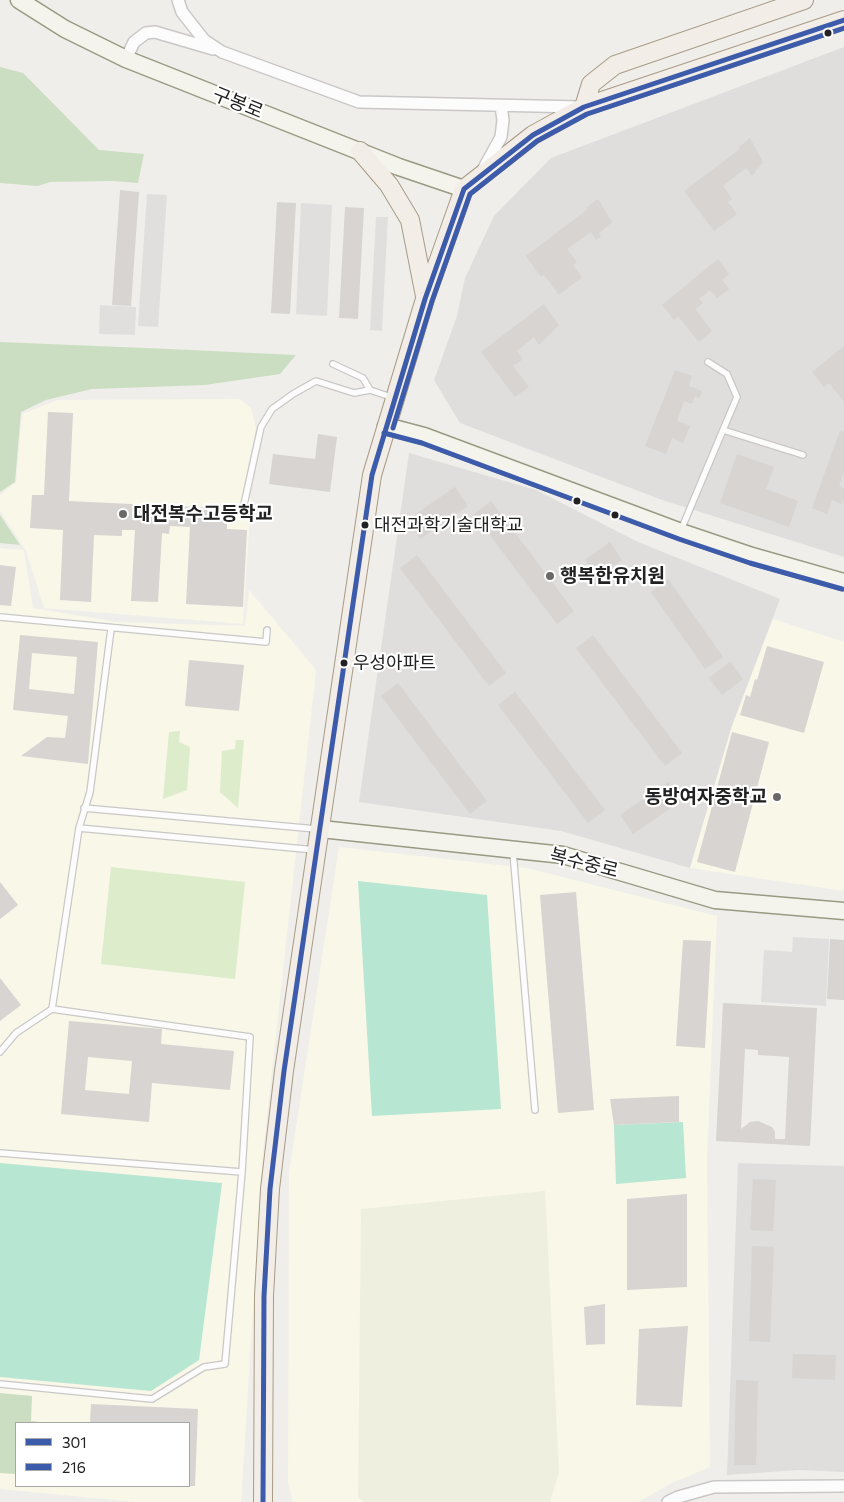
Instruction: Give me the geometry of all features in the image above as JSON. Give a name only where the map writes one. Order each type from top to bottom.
[{"type":"main road","points":[[584,107],[591,84],[615,65],[804,0]]},
{"type":"main road","points":[[263,1502],[264,1296],[270,1189],[284,1071],[372,476],[425,299],[464,189],[532,135],[584,107],[844,20]]},
{"type":"main road","points":[[360,151],[389,185],[410,220],[419,257],[425,299]]},
{"type":"street","name":"구봉로","points":[[19,0],[65,29],[126,59],[360,151],[464,189]]},
{"type":"street","points":[[178,0],[182,12],[204,40],[222,52]]},
{"type":"street","points":[[126,59],[134,42],[146,33],[155,32],[222,52],[359,102],[584,107]]},
{"type":"street","points":[[479,176],[501,137],[503,120],[500,106]]},
{"type":"street","points":[[386,426],[424,436],[680,532],[752,556],[844,582]]},
{"type":"street","name":"복수중로","points":[[321,829],[563,855],[715,900],[844,911]]},
{"type":"street","points":[[668,1502],[678,1497],[714,1487],[844,1486]]},
{"type":"lane","points":[[680,532],[737,396],[727,374],[708,362]]},
{"type":"lane","points":[[332,364],[363,378],[370,390]]},
{"type":"lane","points":[[243,510],[262,427],[272,410],[316,381],[354,394],[370,390],[394,398]]},
{"type":"lane","points":[[723,430],[803,455]]},
{"type":"lane","points":[[0,617],[111,629],[266,642],[267,630]]},
{"type":"lane","points":[[52,1009],[78,828],[90,792],[111,629]]},
{"type":"lane","points":[[84,808],[321,829]]},
{"type":"lane","points":[[78,828],[318,850]]},
{"type":"lane","points":[[513,850],[535,1110]]},
{"type":"lane","points":[[0,1052],[16,1033],[52,1009],[250,1037],[242,1172],[225,1364],[204,1367],[152,1399],[0,1384]]},
{"type":"lane","points":[[0,1153],[242,1172]]},
{"type":"shaded area","points":[[844,47],[844,557],[662,500],[460,423],[434,380],[457,316],[465,278],[494,216],[551,158]]},
{"type":"shaded area","points":[[147,194],[167,195],[158,327],[138,326]]},
{"type":"shaded area","points":[[301,203],[332,205],[327,316],[296,314]]},
{"type":"shaded area","points":[[376,217],[388,217],[382,331],[370,330]]},
{"type":"shaded area","points":[[100,305],[136,307],[135,335],[99,334]]},
{"type":"shaded area","points":[[240,399],[251,408],[256,428],[242,495],[251,499],[243,624],[44,608],[26,551],[0,511],[0,495],[16,482],[22,414],[58,400]]},
{"type":"shaded area","points":[[409,453],[536,490],[638,542],[780,599],[732,726],[690,868],[561,831],[359,802]]},
{"type":"shaded area","points":[[0,548],[24,550],[33,608],[117,622],[245,626],[249,590],[316,670],[263,1153],[241,1502],[136,1502],[0,1489]]},
{"type":"shaded area","name":"동방여자중학교","points":[[773,619],[844,642],[844,891],[690,868],[732,726]]},
{"type":"shaded area","points":[[339,847],[526,868],[717,916],[707,1159],[710,1467],[672,1483],[638,1502],[293,1502],[288,1483],[289,1173]]},
{"type":"shaded area","points":[[793,937],[829,939],[826,1006],[761,1002],[764,950],[792,952]]},
{"type":"shaded area","points":[[738,1163],[844,1166],[844,1472],[799,1470],[727,1475]]},
{"type":"green space","points":[[0,67],[23,73],[99,150],[144,154],[138,183],[113,181],[50,182],[38,186],[0,183]]},
{"type":"green space","points":[[0,342],[296,355],[280,374],[205,385],[92,389],[46,400],[21,412],[15,482],[0,492]]},
{"type":"green space","points":[[0,515],[20,545],[0,543]]},
{"type":"green space","points":[[180,731],[179,742],[190,747],[187,790],[163,799],[169,732]]},
{"type":"green space","points":[[236,740],[244,740],[238,808],[220,792],[222,751],[235,749]]},
{"type":"green space","points":[[111,867],[245,882],[235,979],[101,964]]},
{"type":"green space","points":[[358,881],[487,895],[501,1109],[372,1116]]},
{"type":"green space","points":[[683,1122],[686,1178],[616,1184],[614,1125]]},
{"type":"green space","points":[[0,1163],[222,1183],[199,1360],[151,1391],[0,1377]]},
{"type":"green space","points":[[545,1191],[559,1472],[550,1502],[364,1502],[358,1497],[361,1209]]},
{"type":"green space","points":[[0,1393],[32,1396],[31,1421],[39,1422],[15,1422],[15,1474],[0,1473]]},
{"type":"building","points":[[750,138],[763,162],[752,176],[746,168],[723,186],[732,199],[728,202],[737,214],[714,231],[684,191],[740,149],[739,147]]},
{"type":"building","points":[[120,190],[139,192],[131,306],[112,305]]},
{"type":"building","points":[[598,199],[612,222],[599,233],[601,236],[596,240],[591,232],[567,249],[577,262],[573,265],[582,277],[559,295],[544,275],[541,277],[526,256],[588,209],[587,207]]},
{"type":"building","points":[[277,202],[296,203],[290,314],[271,313]]},
{"type":"building","points":[[345,207],[364,208],[358,319],[339,318]]},
{"type":"building","points":[[718,259],[729,274],[722,280],[729,289],[717,298],[710,290],[699,299],[703,303],[695,309],[712,331],[699,342],[678,316],[674,320],[662,305]]},
{"type":"building","points":[[544,304],[559,325],[539,345],[534,337],[517,351],[523,359],[513,366],[529,387],[515,397],[481,352]]},
{"type":"building","points":[[844,346],[844,402],[829,383],[824,387],[812,372]]},
{"type":"building","points":[[675,370],[692,376],[689,386],[702,391],[699,398],[695,396],[692,404],[684,401],[677,421],[690,426],[683,443],[672,438],[666,454],[645,446]]},
{"type":"building","name":"대전복수고등학교","points":[[48,412],[73,413],[69,501],[214,508],[214,519],[227,520],[227,529],[247,530],[243,607],[186,604],[190,527],[170,526],[169,534],[162,533],[158,602],[131,601],[135,530],[122,530],[122,536],[94,535],[91,602],[60,600],[63,530],[30,528],[32,495],[44,495]]},
{"type":"building","points":[[840,431],[844,432],[844,471],[839,486],[844,488],[844,499],[842,504],[832,500],[827,514],[812,508]]},
{"type":"building","points":[[318,434],[337,437],[330,492],[269,484],[273,454],[315,459]]},
{"type":"building","points":[[737,454],[774,467],[766,489],[798,501],[789,527],[720,503]]},
{"type":"building","points":[[455,487],[468,506],[420,539],[407,520]]},
{"type":"building","points":[[491,501],[574,611],[557,624],[474,514]]},
{"type":"building","points":[[610,542],[622,560],[596,577],[585,560]]},
{"type":"building","points":[[417,555],[506,673],[489,686],[400,568]]},
{"type":"building","points":[[0,565],[16,567],[11,606],[0,605]]},
{"type":"building","points":[[668,579],[723,657],[705,669],[651,592]]},
{"type":"building","points":[[20,635],[98,642],[88,764],[21,756],[47,737],[65,738],[68,716],[13,710]],"holes":[[[32,653],[77,657],[74,694],[29,689]]]},
{"type":"building","points":[[593,635],[682,753],[665,766],[576,648]]},
{"type":"building","points":[[767,646],[824,662],[804,733],[740,715],[746,695],[750,697],[755,679],[757,680]]},
{"type":"building","points":[[189,660],[244,665],[239,711],[185,706]]},
{"type":"building","points":[[730,662],[743,679],[722,695],[709,678]]},
{"type":"building","points":[[398,683],[487,801],[470,814],[381,696]]},
{"type":"building","points":[[515,692],[605,810],[588,823],[498,705]]},
{"type":"building","points":[[732,732],[769,742],[735,872],[697,862]]},
{"type":"building","points":[[668,782],[681,801],[633,834],[620,815]]},
{"type":"building","points":[[0,882],[18,905],[0,919]]},
{"type":"building","points":[[576,892],[594,1110],[558,1113],[540,895]]},
{"type":"building","points":[[830,939],[844,940],[844,1000],[827,999]]},
{"type":"building","points":[[683,940],[711,941],[705,1048],[676,1046]]},
{"type":"building","points":[[0,978],[21,1005],[0,1021]]},
{"type":"building","points":[[723,1003],[817,1008],[810,1146],[716,1141]],"holes":[[[745,1049],[758,1050],[758,1055],[789,1057],[785,1139],[775,1139],[775,1132],[772,1127],[758,1121],[750,1122],[741,1129]]]},
{"type":"building","points":[[69,1021],[162,1029],[161,1044],[234,1051],[230,1090],[152,1083],[149,1122],[61,1114]],"holes":[[[88,1057],[132,1061],[129,1094],[85,1090]]]},
{"type":"building","points":[[679,1096],[679,1122],[614,1125],[610,1099]]},
{"type":"building","points":[[753,1179],[776,1180],[773,1231],[750,1230]]},
{"type":"building","points":[[687,1194],[687,1287],[627,1290],[627,1199]]},
{"type":"building","points":[[752,1246],[774,1247],[770,1342],[749,1341]]},
{"type":"building","points":[[605,1304],[605,1344],[586,1345],[584,1307]]},
{"type":"building","points":[[688,1326],[682,1407],[636,1405],[639,1329]]},
{"type":"building","points":[[793,1354],[836,1355],[835,1380],[792,1378]]},
{"type":"building","points":[[736,1380],[758,1381],[756,1465],[734,1465]]},
{"type":"building","points":[[91,1404],[198,1409],[195,1486],[190,1486],[190,1422],[90,1422]]},
{"type":"transit line","name":"301","points":[[263,1502],[264,1296],[270,1189],[284,1071],[372,475],[425,299],[464,189],[533,135],[584,107],[844,20]]},
{"type":"transit line","name":"216","points":[[393,428],[432,301],[470,194],[537,141],[587,114],[844,28]]},
{"type":"transit line","name":"216","points":[[384,433],[422,443],[679,539],[750,563],[842,589]]},
{"type":"place","name":"대전복수고등학교","points":[[123,514]]},
{"type":"place","name":"대전과학기술대학교","points":[[365,525]]},
{"type":"place","name":"행복한유치원","points":[[550,576]]},
{"type":"place","name":"우성아파트","points":[[344,663]]},
{"type":"place","name":"동방여자중학교","points":[[777,797]]}]
